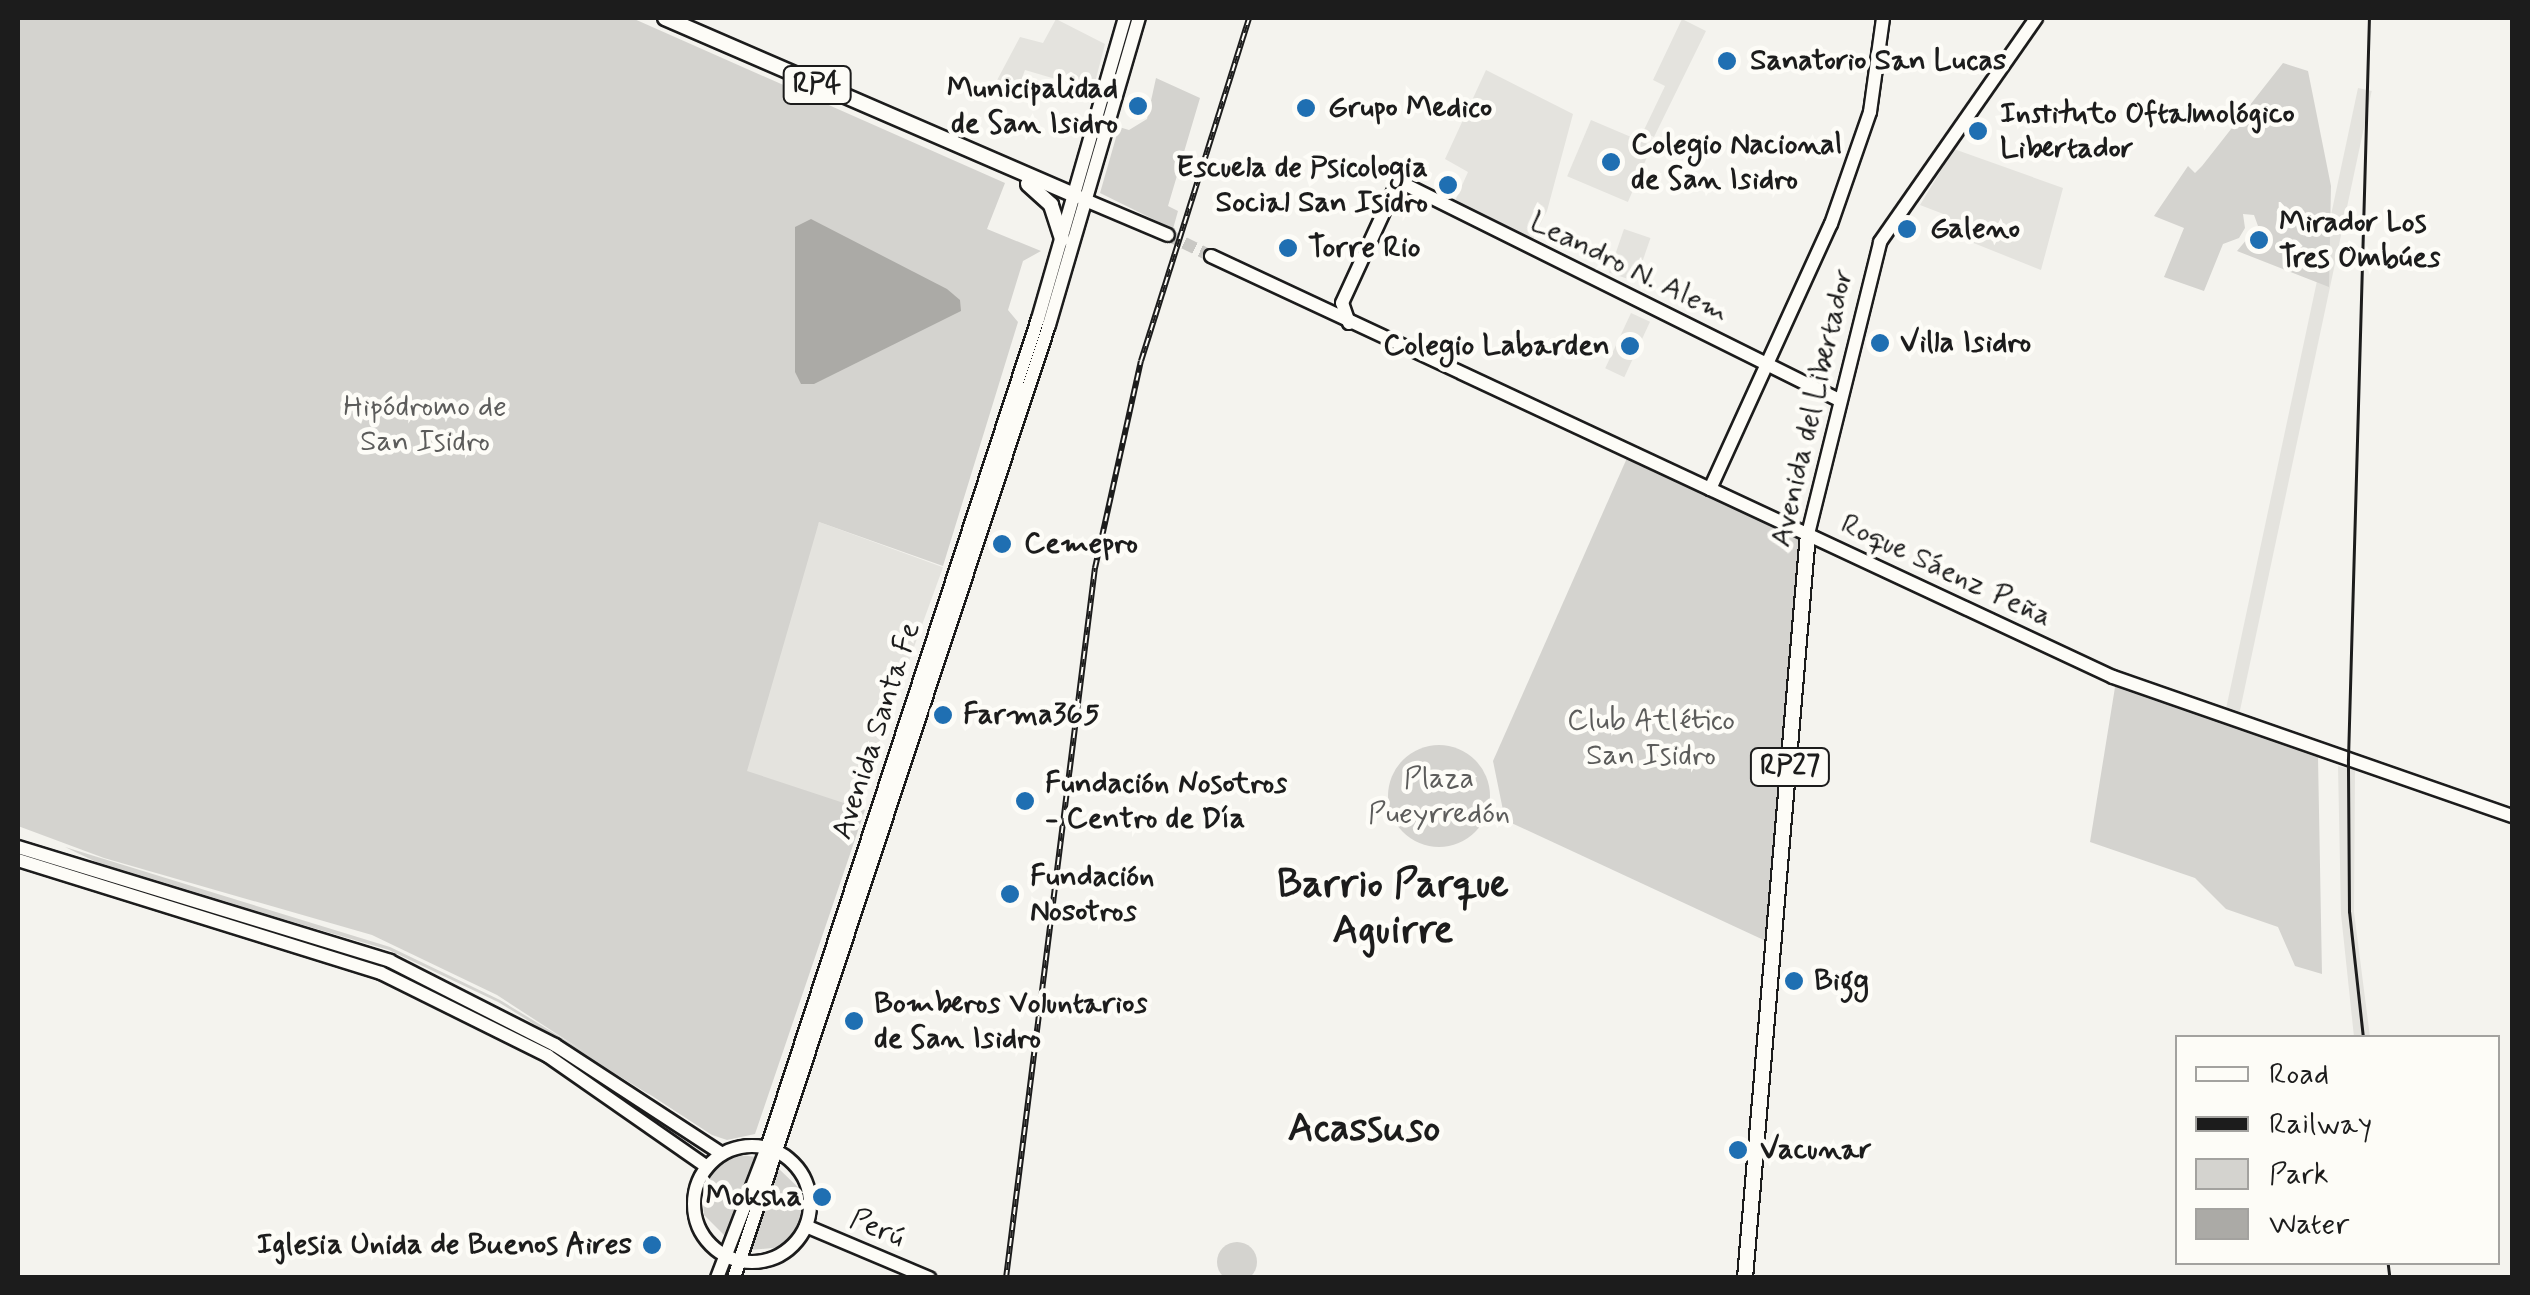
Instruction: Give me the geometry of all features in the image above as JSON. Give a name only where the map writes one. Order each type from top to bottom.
[{"type":"main road","name":"RP4","points":[[665,18],[1168,235]]},
{"type":"main road","points":[[1081,198],[1124,18]]},
{"type":"main road","points":[[1081,198],[1139,18]]},
{"type":"main road","points":[[1710,489],[1831,224],[1870,112],[1883,18]]},
{"type":"main road","name":"Avenida del Libertador","points":[[1745,1278],[1808,534],[1838,398],[1880,242],[2036,18]]},
{"type":"main road","name":"RP4","points":[[908,126],[1028,184],[1081,198]]},
{"type":"main road","name":"Leandro N. Alem","points":[[1342,303],[1398,182],[1838,398]]},
{"type":"main road","points":[[1028,184],[1050,205],[1062,239]]},
{"type":"main road","name":"Avenida Santa Fe","points":[[819,1007],[1062,239],[1081,198]]},
{"type":"main road","name":"Avenida Santa Fe","points":[[734,1278],[734,1258],[1081,198]]},
{"type":"main road","name":"Roque Sáenz Peña","points":[[1211,256],[2114,677],[2512,816]]},
{"type":"main road","points":[[1312,305],[1342,303],[1349,323]]},
{"type":"main road","points":[[18,847],[390,961],[556,1045],[722,1154]]},
{"type":"main road","points":[[18,860],[381,973],[548,1056],[707,1167]]},
{"type":"main road","points":[[772,1150],[806,1184],[806,1226],[775,1257],[734,1258],[707,1240],[696,1217],[696,1192],[707,1167],[722,1154],[772,1150]]},
{"type":"main road","name":"Perú","points":[[806,1226],[929,1278]]},
{"type":"main road","name":"Avenida Santa Fe","points":[[717,1278],[734,1258]]},
{"type":"shaded area","points":[[1056,19],[1105,44],[1093,90],[1025,70],[1016,94],[995,84],[1020,37],[1043,43]]},
{"type":"shaded area","points":[[1682,19],[1706,31],[1654,137],[1643,132],[1665,86],[1653,80]]},
{"type":"shaded area","points":[[1486,70],[1573,114],[1547,211],[1533,239],[1455,201],[1468,172],[1445,159]]},
{"type":"shaded area","points":[[2358,88],[2372,91],[2235,735],[2221,732]]},
{"type":"shaded area","name":"Colegio Nacional de San Isidro","points":[[1591,120],[1652,146],[1628,202],[1567,176]]},
{"type":"shaded area","points":[[1954,149],[2063,188],[2041,270],[1941,230],[1946,215],[1920,205]]},
{"type":"shaded area","points":[[1624,229],[1650,238],[1635,282],[1609,272]]},
{"type":"shaded area","name":"Colegio Labarden","points":[[1631,313],[1650,322],[1624,377],[1605,368]]},
{"type":"shaded area","points":[[819,522],[943,567],[854,811],[730,766]]},
{"type":"shaded area","points":[[2338,766],[2355,770],[2354,912],[2370,1035],[2354,1035],[2341,914]]},
{"type":"green space","name":"Hipódromo de San Isidro","points":[[18,18],[632,18],[1005,183],[987,229],[1041,251],[1023,261],[1008,310],[1018,322],[943,566],[819,522],[747,771],[865,810],[755,1134],[727,1140],[712,1135],[497,995],[372,935],[104,858],[18,826]]},
{"type":"green space","points":[[2283,63],[2308,71],[2331,186],[2329,287],[2237,251],[2258,226],[2254,215],[2243,214],[2245,228],[2239,238],[2223,244],[2204,291],[2164,277],[2184,228],[2154,216],[2188,166],[2195,173],[2202,166]]},
{"type":"green space","points":[[1156,78],[1200,98],[1168,206],[1178,211],[1173,229],[1100,193],[1119,127],[1129,130],[1147,119]]},
{"type":"green space","name":"Club Atlético San Isidro","points":[[1627,458],[1803,538],[1768,942],[1505,820],[1493,761]]},
{"type":"green space","points":[[2116,681],[2318,757],[2322,974],[2295,966],[2278,927],[2226,909],[2195,878],[2090,842]]},
{"type":"green space","name":"Plaza Pueyrredón","points":[[1439,745],[1458,749],[1475,760],[1486,777],[1490,796],[1486,815],[1475,832],[1458,843],[1439,847],[1420,843],[1403,832],[1392,815],[1388,796],[1392,777],[1403,760],[1420,749]]},
{"type":"green space","points":[[65,847],[390,947],[500,1000],[650,1095],[498,1002],[389,950],[113,870]]},
{"type":"green space","points":[[739,1155],[757,1157],[728,1239],[704,1215],[702,1189],[715,1166]]},
{"type":"green space","points":[[778,1168],[803,1192],[802,1227],[784,1247],[750,1250]]},
{"type":"green space","points":[[1237,1242],[1251,1248],[1257,1262],[1251,1276],[1237,1282],[1223,1276],[1217,1262],[1223,1248]]},
{"type":"water","points":[[811,219],[947,289],[960,300],[961,311],[814,384],[801,384],[795,372],[795,227]]},
{"type":"tunnel","points":[[1168,235],[1211,256]]},
{"type":"tram line","points":[[2363,1035],[2349,912],[2348,759],[2369,18]]},
{"type":"tram line","points":[[2388,1265],[2390,1278]]},
{"type":"railway","points":[[1006,1278],[1095,568],[1141,361],[1249,18]]},
{"type":"place","name":"Sanatorio San Lucas","points":[[1727,61]]},
{"type":"place","name":"Municipalidad de San Isidro","points":[[1138,106]]},
{"type":"place","name":"Grupo Medico","points":[[1306,108]]},
{"type":"place","name":"Instituto Oftalmológico Libertador","points":[[1978,131]]},
{"type":"place","name":"Colegio Nacional de San Isidro","points":[[1611,162]]},
{"type":"place","name":"Escuela de Psicologia Social San Isidro","points":[[1448,185]]},
{"type":"place","name":"Galeno","points":[[1907,229]]},
{"type":"place","name":"Mirador Los Tres Ombúes","points":[[2259,240]]},
{"type":"place","name":"Torre Rio","points":[[1288,248]]},
{"type":"place","name":"Villa Isidro","points":[[1880,343]]},
{"type":"place","name":"Colegio Labarden","points":[[1630,346]]},
{"type":"place","name":"Cemepro","points":[[1002,544]]},
{"type":"place","name":"Farma365","points":[[943,715]]},
{"type":"place","name":"Fundación Nosotros - Centro de Día","points":[[1025,801]]},
{"type":"place","name":"Fundación Nosotros","points":[[1010,894]]},
{"type":"place","name":"Bigg","points":[[1794,981]]},
{"type":"place","name":"Bomberos Voluntarios de San Isidro","points":[[854,1021]]},
{"type":"place","name":"Vacunar","points":[[1738,1150]]},
{"type":"place","name":"Moksha","points":[[822,1197]]},
{"type":"place","name":"Iglesia Unida de Buenos Aires","points":[[652,1245]]},
{"type":"district","name":"Barrio Parque Aguirre","points":[[1393,908]]},
{"type":"district","name":"Acassuso","points":[[1364,1129]]}]
